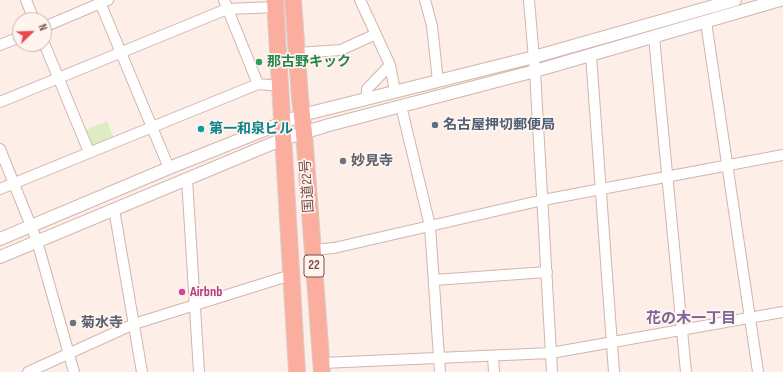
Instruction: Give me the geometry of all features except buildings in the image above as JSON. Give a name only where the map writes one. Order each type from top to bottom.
[{"type":"highway","name":"国道22号","points":[[293,0],[322,368]]},
{"type":"highway","name":"国道22号","points":[[276,4],[297,372]]},
{"type":"street","points":[[26,0],[31,12]]},
{"type":"street","points":[[360,0],[390,65],[395,92]]},
{"type":"street","points":[[425,0],[432,26],[438,81]]},
{"type":"street","points":[[529,0],[536,71],[552,372]]},
{"type":"street","points":[[0,239],[283,121],[367,98],[534,57],[702,11],[735,0]]},
{"type":"street","points":[[0,257],[283,139],[329,125],[536,71],[654,37],[702,11],[780,0]]},
{"type":"street","points":[[52,23],[103,1],[121,52],[169,168]]},
{"type":"street","points":[[226,4],[258,84]]},
{"type":"street","points":[[0,102],[121,52],[226,4],[276,4]]},
{"type":"street","points":[[702,11],[728,165],[758,372]]},
{"type":"street","points":[[297,53],[340,50],[376,34]]},
{"type":"street","points":[[654,37],[686,372]]},
{"type":"street","points":[[0,45],[12,40]]},
{"type":"street","points":[[48,52],[89,152]]},
{"type":"street","points":[[590,55],[614,372]]},
{"type":"street","points":[[367,98],[367,89],[390,65]]},
{"type":"street","points":[[0,189],[258,84],[281,86]]},
{"type":"street","points":[[400,106],[430,226],[440,372]]},
{"type":"street","points":[[0,149],[36,241],[67,354],[74,372]]},
{"type":"street","points":[[313,250],[334,248],[600,188],[783,155]]},
{"type":"street","points":[[187,179],[199,372]]},
{"type":"street","points":[[114,209],[142,372]]},
{"type":"street","points":[[434,280],[547,272]]},
{"type":"street","points":[[28,372],[134,324],[291,275]]},
{"type":"street","points":[[322,368],[440,358],[551,353],[783,312]]},
{"type":"street","points":[[493,356],[494,372]]},
{"type":"green space","points":[[107,121],[114,139],[93,148],[83,131]]},
{"type":"place","name":"那古野キック","points":[[259,62]]},
{"type":"place","name":"名古屋押切郵便局","points":[[435,125]]},
{"type":"place","name":"第一和泉ビル","points":[[201,129]]},
{"type":"place","name":"妙見寺","points":[[343,161]]},
{"type":"place","name":"Airbnb","points":[[182,292]]},
{"type":"place","name":"菊水寺","points":[[73,323]]},
{"type":"district","name":"花の木一丁目","points":[[691,319]]}]
